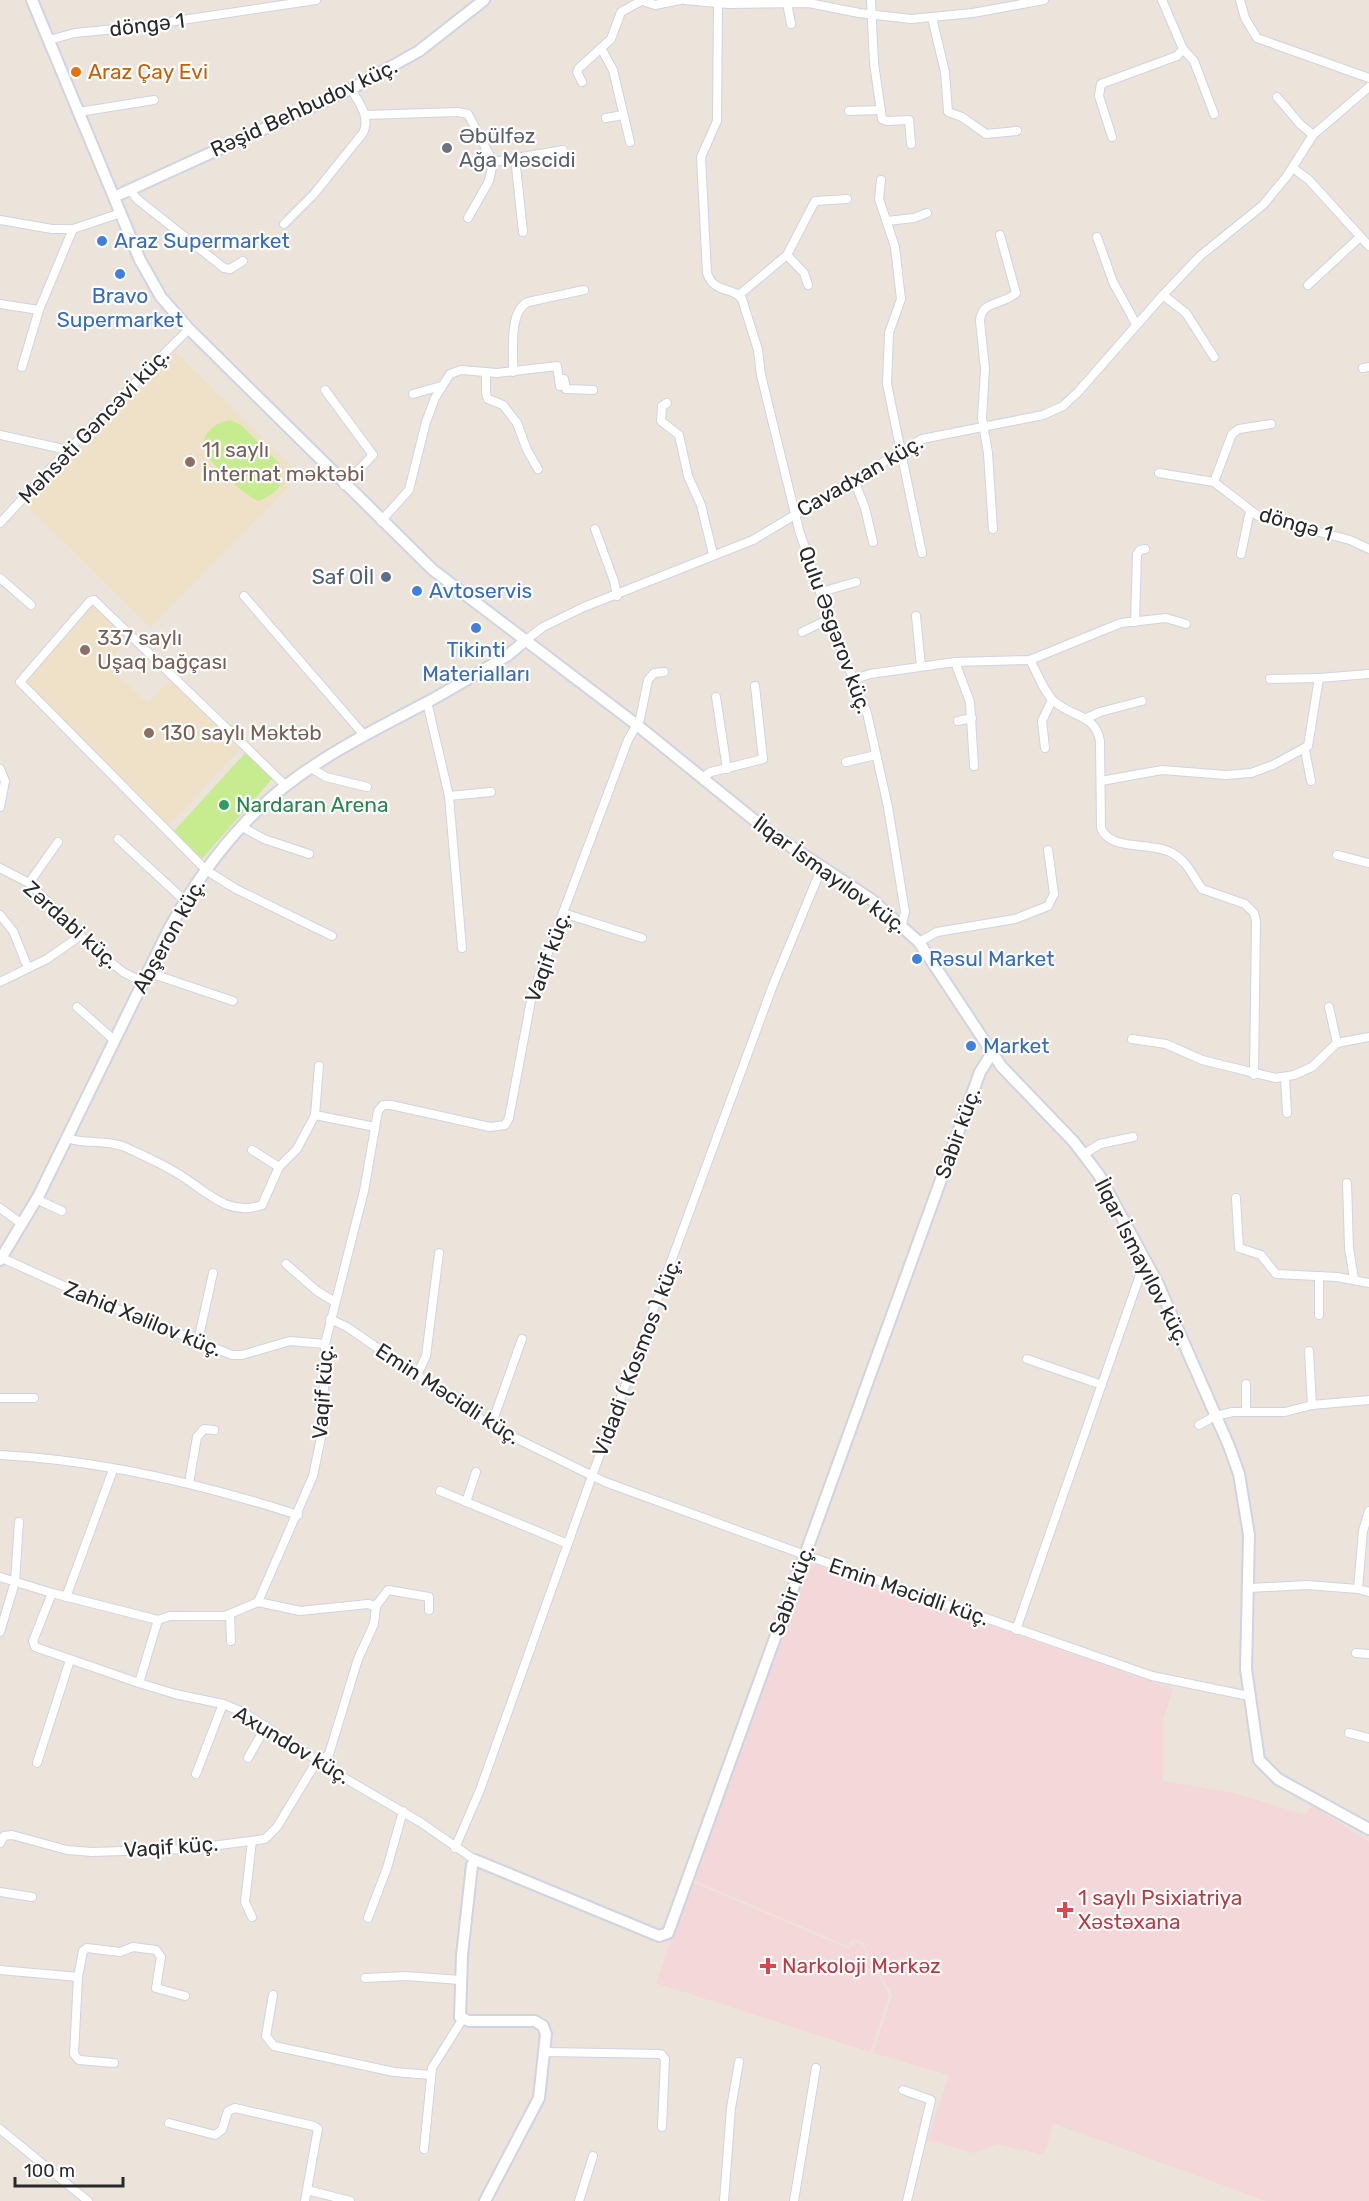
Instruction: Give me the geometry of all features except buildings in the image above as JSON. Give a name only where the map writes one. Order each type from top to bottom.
[{"type":"main road","name":"İlqar İsmayılov küç.","points":[[32,0],[114,197],[155,286],[189,329],[440,577],[637,724],[769,832],[854,887],[902,924],[919,942],[992,1053],[1013,1080],[1084,1154],[1099,1175],[1148,1263],[1239,1474],[1249,1535],[1246,1655],[1249,1696],[1254,1743],[1262,1766],[1278,1779],[1369,1829]]},
{"type":"main road","name":"Rəşid Behbudov küç.","points":[[114,197],[351,89],[418,51],[484,0]]},
{"type":"main road","name":"Abşeron küç.","points":[[1,1258],[36,1199],[144,977],[185,901],[206,870],[242,827],[286,786],[312,768],[364,735],[507,656],[526,640]]},
{"type":"main road","name":"Sabir küç.","points":[[475,1860],[659,1936],[668,1933],[980,1072],[992,1053]]},
{"type":"main road","points":[[475,1860],[470,1874],[459,2013],[462,2020],[535,2021],[545,2030],[546,2052],[539,2098],[485,2201]]},
{"type":"street","name":"döngə 1","points":[[48,40],[75,33],[135,27],[316,0]]},
{"type":"street","points":[[582,81],[577,72],[614,35],[621,12],[641,0],[655,5],[680,0]]},
{"type":"street","points":[[685,0],[718,3],[816,2],[870,15],[932,18],[1044,0]]},
{"type":"street","points":[[871,0],[870,15],[884,121],[909,120],[911,144]]},
{"type":"street","points":[[1162,0],[1183,49],[1194,61],[1214,114]]},
{"type":"street","points":[[1240,0],[1245,18],[1257,38],[1369,78]]},
{"type":"street","points":[[718,3],[717,121],[701,158],[704,233],[710,280],[716,286],[739,295],[787,255],[815,201],[847,199]]},
{"type":"street","points":[[787,3],[791,24]]},
{"type":"street","points":[[932,18],[945,72],[948,112],[962,117],[986,134],[1017,131]]},
{"type":"street","points":[[601,48],[613,70],[630,142]]},
{"type":"street","points":[[1112,136],[1099,96],[1101,84],[1177,56],[1183,49]]},
{"type":"street","name":"Cavadxan küç.","points":[[526,640],[543,627],[573,612],[617,596],[713,554],[753,540],[932,435],[1034,418],[1063,406],[1078,392],[1163,294],[1213,244],[1256,212],[1293,168],[1313,135],[1369,87]]},
{"type":"street","points":[[284,224],[314,194],[363,133],[367,123],[365,115],[351,89]]},
{"type":"street","points":[[1277,97],[1300,124],[1313,135]]},
{"type":"street","points":[[80,112],[154,100]]},
{"type":"street","points":[[849,111],[881,110]]},
{"type":"street","points":[[365,115],[464,112],[472,118],[493,162],[489,181],[468,218]]},
{"type":"street","points":[[606,118],[623,115]]},
{"type":"street","points":[[493,162],[563,150]]},
{"type":"street","points":[[515,157],[523,232]]},
{"type":"street","points":[[1293,168],[1309,180],[1369,246]]},
{"type":"street","points":[[881,180],[879,199],[895,247],[901,299],[889,333],[887,384],[899,453],[922,553]]},
{"type":"street","points":[[130,190],[137,199],[224,268],[230,269],[243,261]]},
{"type":"street","points":[[0,220],[52,229],[73,229],[121,213]]},
{"type":"street","points":[[887,221],[914,218],[927,213]]},
{"type":"street","points":[[22,367],[39,310],[73,229]]},
{"type":"street","points":[[993,529],[988,453],[982,426],[985,369],[981,314],[986,307],[1013,297],[1016,293],[1000,235]]},
{"type":"street","points":[[1097,237],[1113,282],[1136,324]]},
{"type":"street","points":[[1308,285],[1360,237]]},
{"type":"street","points":[[787,255],[804,273],[808,285]]},
{"type":"street","points":[[513,372],[516,321],[521,307],[528,302],[584,290]]},
{"type":"street","points":[[1163,294],[1186,313],[1214,357]]},
{"type":"street","name":"Qulu Əsgərov küç.","points":[[739,295],[758,351],[761,375],[795,514],[829,619],[867,713],[905,912],[902,924]]},
{"type":"street","points":[[0,304],[39,310]]},
{"type":"street","name":"Məhsəti Gəncəvi küç.","points":[[0,523],[68,450],[189,329]]},
{"type":"street","points":[[557,366],[560,386]]},
{"type":"street","points":[[381,521],[409,490],[426,422],[441,386],[455,371],[513,372],[557,366],[562,368],[566,389],[594,390]]},
{"type":"street","points":[[486,372],[488,399],[503,405],[517,423],[524,444],[538,469]]},
{"type":"street","points":[[413,394],[441,386]]},
{"type":"street","points":[[325,390],[373,455],[344,484]]},
{"type":"street","points":[[667,403],[662,406],[662,421],[679,435],[688,476],[701,505],[713,554]]},
{"type":"street","points":[[1214,482],[1232,434],[1239,429],[1271,424]]},
{"type":"street","points":[[0,435],[68,450]]},
{"type":"street","name":"döngə 1","points":[[1159,473],[1214,482],[1250,511],[1270,521],[1350,540],[1369,549]]},
{"type":"street","points":[[854,480],[865,508],[873,542]]},
{"type":"street","points":[[1241,554],[1250,511]]},
{"type":"street","points":[[595,530],[614,581],[617,596]]},
{"type":"street","points":[[1135,622],[1137,555],[1140,550],[1145,549]]},
{"type":"street","points":[[0,578],[31,605]]},
{"type":"street","points":[[821,592],[856,582]]},
{"type":"street","points":[[244,596],[364,735]]},
{"type":"street","points":[[286,786],[99,603],[90,601],[20,682],[31,697],[206,870],[227,884],[332,936]]},
{"type":"street","points":[[915,616],[921,666]]},
{"type":"street","points":[[855,679],[955,662],[1030,660],[1114,625],[1166,618],[1177,624],[1186,624]]},
{"type":"street","points":[[802,632],[829,619]]},
{"type":"street","points":[[1030,660],[1052,700],[1087,718],[1099,733],[1101,828],[1107,840],[1151,845],[1171,852],[1188,865],[1202,889],[1245,904],[1254,913],[1257,977],[1253,1027],[1254,1075]]},
{"type":"street","points":[[955,662],[970,702],[974,766]]},
{"type":"street","name":"Vaqif küç.","points":[[258,1602],[298,1515],[313,1476],[323,1428],[325,1344],[364,1191],[378,1111],[386,1104],[490,1127],[505,1125],[509,1118],[532,995],[628,740],[643,711],[650,675],[664,672]]},
{"type":"street","points":[[1270,678],[1319,678],[1369,674]]},
{"type":"street","points":[[1101,781],[1162,770],[1237,775],[1263,770],[1305,750],[1310,741],[1319,678]]},
{"type":"street","points":[[703,777],[711,772],[762,760],[765,756],[755,686]]},
{"type":"street","points":[[716,697],[727,769]]},
{"type":"street","points":[[1045,748],[1042,721],[1052,700]]},
{"type":"street","points":[[1087,718],[1100,712],[1142,701]]},
{"type":"street","points":[[427,702],[449,796],[462,948]]},
{"type":"street","points":[[958,721],[972,717]]},
{"type":"street","points":[[1305,750],[1311,781]]},
{"type":"street","points":[[846,762],[876,755]]},
{"type":"street","points":[[312,768],[326,777],[367,787]]},
{"type":"street","points":[[0,769],[5,781],[0,807]]},
{"type":"street","points":[[449,796],[491,792]]},
{"type":"street","points":[[242,827],[264,839],[309,854]]},
{"type":"street","points":[[118,839],[185,901]]},
{"type":"street","points":[[29,883],[58,842]]},
{"type":"street","points":[[919,942],[937,932],[1015,919],[1048,906],[1053,894],[1048,850]]},
{"type":"street","points":[[1336,855],[1369,863]]},
{"type":"street","name":"Vidadi ( Kosmos ) küç.","points":[[455,1848],[480,1790],[592,1476],[773,985],[822,867]]},
{"type":"street","name":"Zərdabi küç.","points":[[0,868],[29,883],[44,895],[80,936],[123,972],[233,1001]]},
{"type":"street","points":[[563,913],[642,938]]},
{"type":"street","points":[[0,915],[13,931],[28,968]]},
{"type":"street","points":[[0,982],[47,959],[80,936]]},
{"type":"street","points":[[77,1007],[114,1040]]},
{"type":"street","points":[[1329,1007],[1337,1043]]},
{"type":"street","points":[[1132,1039],[1175,1047],[1202,1060],[1254,1075],[1285,1077],[1312,1067],[1337,1043],[1369,1037]]},
{"type":"street","points":[[67,1138],[76,1141],[106,1141],[123,1146],[177,1172],[216,1200],[241,1209],[262,1205],[279,1167],[297,1149],[315,1115],[319,1065]]},
{"type":"street","points":[[1285,1077],[1287,1113]]},
{"type":"street","points":[[315,1115],[375,1127]]},
{"type":"street","points":[[1084,1154],[1100,1144],[1133,1137]]},
{"type":"street","points":[[252,1150],[279,1167]]},
{"type":"street","points":[[1347,1183],[1349,1248],[1354,1279]]},
{"type":"street","points":[[1236,1198],[1239,1248],[1261,1255],[1276,1274],[1354,1279],[1369,1283]]},
{"type":"street","points":[[36,1199],[62,1211]]},
{"type":"street","points":[[0,1208],[22,1224]]},
{"type":"street","points":[[417,1375],[426,1356],[439,1253]]},
{"type":"street","name":"Zahid Xəlilov küç.","points":[[1,1258],[93,1299],[232,1355],[242,1355],[290,1341],[325,1344]]},
{"type":"street","points":[[1016,1629],[1142,1270],[1148,1263]]},
{"type":"street","points":[[286,1264],[335,1302]]},
{"type":"street","points":[[198,1341],[213,1273]]},
{"type":"street","points":[[1319,1276],[1319,1315]]},
{"type":"street","name":"Emin Məcidli küç.","points":[[330,1319],[347,1327],[491,1426],[592,1476],[805,1555],[1152,1676],[1249,1696]]},
{"type":"street","points":[[491,1426],[522,1339]]},
{"type":"street","points":[[1309,1351],[1312,1405]]},
{"type":"street","points":[[1028,1359],[1102,1385]]},
{"type":"street","points":[[1246,1384],[1246,1412]]},
{"type":"street","points":[[0,1398],[33,1398]]},
{"type":"street","points":[[1199,1425],[1215,1416],[1233,1412],[1285,1412],[1312,1405],[1369,1400]]},
{"type":"street","points":[[189,1483],[197,1437],[204,1429],[214,1430]]},
{"type":"street","points":[[0,1455],[189,1483],[298,1515]]},
{"type":"street","points":[[66,1598],[113,1470]]},
{"type":"street","points":[[466,1502],[476,1472]]},
{"type":"street","points":[[440,1491],[568,1544]]},
{"type":"street","points":[[1358,1589],[1363,1531],[1369,1511]]},
{"type":"street","points":[[0,1632],[15,1582],[19,1522]]},
{"type":"street","points":[[0,1577],[66,1598],[158,1620],[170,1616],[230,1615],[258,1602],[300,1611],[368,1604],[376,1606],[386,1592],[392,1589],[429,1597],[429,1610]]},
{"type":"street","points":[[1249,1588],[1341,1586],[1369,1592]]},
{"type":"street","name":"Axundov küç.","points":[[51,1593],[33,1644],[70,1660],[168,1693],[223,1704],[266,1726],[475,1860]]},
{"type":"street","name":"Vaqif küç.","points":[[1,1838],[12,1835],[67,1850],[92,1852],[173,1851],[266,1839],[278,1827],[312,1769],[327,1758],[358,1659],[374,1624],[376,1606]]},
{"type":"street","points":[[230,1615],[231,1641]]},
{"type":"street","points":[[139,1683],[158,1620]]},
{"type":"street","points":[[1356,1653],[1369,1654]]},
{"type":"street","points":[[37,1763],[70,1660]]},
{"type":"street","points":[[196,1774],[223,1704]]},
{"type":"street","points":[[248,1758],[266,1726]]},
{"type":"street","points":[[1349,1733],[1369,1738]]},
{"type":"street","points":[[368,1918],[387,1868],[403,1812]]},
{"type":"street","points":[[252,1841],[245,1902],[252,1917]]},
{"type":"street","points":[[0,1892],[32,1897]]},
{"type":"street","points":[[114,2063],[75,2058],[80,1955],[87,1948],[120,1952],[133,1947],[156,1950],[161,1957],[156,1988],[185,1996]]},
{"type":"street","points":[[0,1970],[78,1977]]},
{"type":"street","points":[[365,1978],[406,1976],[460,1980]]},
{"type":"street","points":[[273,1995],[266,2036],[274,2046],[394,2072],[431,2075]]},
{"type":"street","points":[[424,2149],[431,2075],[462,2020]]},
{"type":"street","points":[[546,2052],[661,2054],[665,2059],[662,2127]]},
{"type":"street","points":[[724,2201],[731,2108],[739,2062]]},
{"type":"street","points":[[794,2201],[816,2068]]},
{"type":"street","points":[[903,2090],[931,2100],[907,2201]]},
{"type":"street","points":[[169,2123],[215,2135],[222,2130],[228,2111],[235,2108],[318,2128],[305,2201]]},
{"type":"street","points":[[0,2129],[88,2201]]},
{"type":"street","points":[[579,2201],[592,2156]]},
{"type":"street","points":[[307,2190],[350,2201]]},
{"type":"shaded area","points":[[175,351],[301,475],[150,628],[25,504]]},
{"type":"shaded area","name":"130 saylı Məktəb","points":[[94,603],[131,637],[107,664],[147,703],[170,681],[240,749],[168,827],[22,682]]},
{"type":"shaded area","name":"1 saylı Psixiatriya Xəstəxana","points":[[809,1563],[1173,1689],[1163,1720],[1163,1781],[1234,1793],[1306,1815],[1311,1804],[1369,1842],[1369,2201],[1266,2201],[1053,2123],[1044,2155],[997,2144],[974,2153],[927,2140],[949,2075],[873,2053],[892,1995],[863,1943],[853,1939],[850,1947],[693,1880]]},
{"type":"shaded area","name":"Narkoloji Mərkəz","points":[[692,1882],[850,1949],[854,1941],[862,1944],[889,1995],[870,2052],[656,1983]]},
{"type":"green space","points":[[230,420],[241,425],[279,463],[282,483],[272,494],[258,501],[229,480],[206,453],[204,441],[209,430],[219,423]]},
{"type":"green space","name":"Nardaran Arena","points":[[246,752],[273,778],[201,860],[173,832]]},
{"type":"place","name":"Araz Çay Evi","points":[[76,72]]},
{"type":"place","name":"Əbülfəz Ağa Məscidi","points":[[447,148]]},
{"type":"place","name":"Araz Supermarket","points":[[102,241]]},
{"type":"place","name":"Bravo Supermarket","points":[[120,274]]},
{"type":"place","name":"11 saylı İnternat məktəbi","points":[[190,462]]},
{"type":"place","name":"Saf Oİl","points":[[386,577]]},
{"type":"place","name":"Avtoservis","points":[[417,591]]},
{"type":"place","name":"Tikinti Materialları","points":[[476,628]]},
{"type":"place","name":"337 saylı Uşaq bağçası","points":[[85,650]]},
{"type":"place","name":"130 saylı Məktəb","points":[[149,733]]},
{"type":"place","name":"Nardaran Arena","points":[[224,805]]},
{"type":"place","name":"Rəsul Market","points":[[917,959]]},
{"type":"place","name":"Market","points":[[971,1046]]},
{"type":"place","name":"1 saylı Psixiatriya Xəstəxana","points":[[1065,1910]]},
{"type":"place","name":"Narkoloji Mərkəz","points":[[768,1966]]}]
